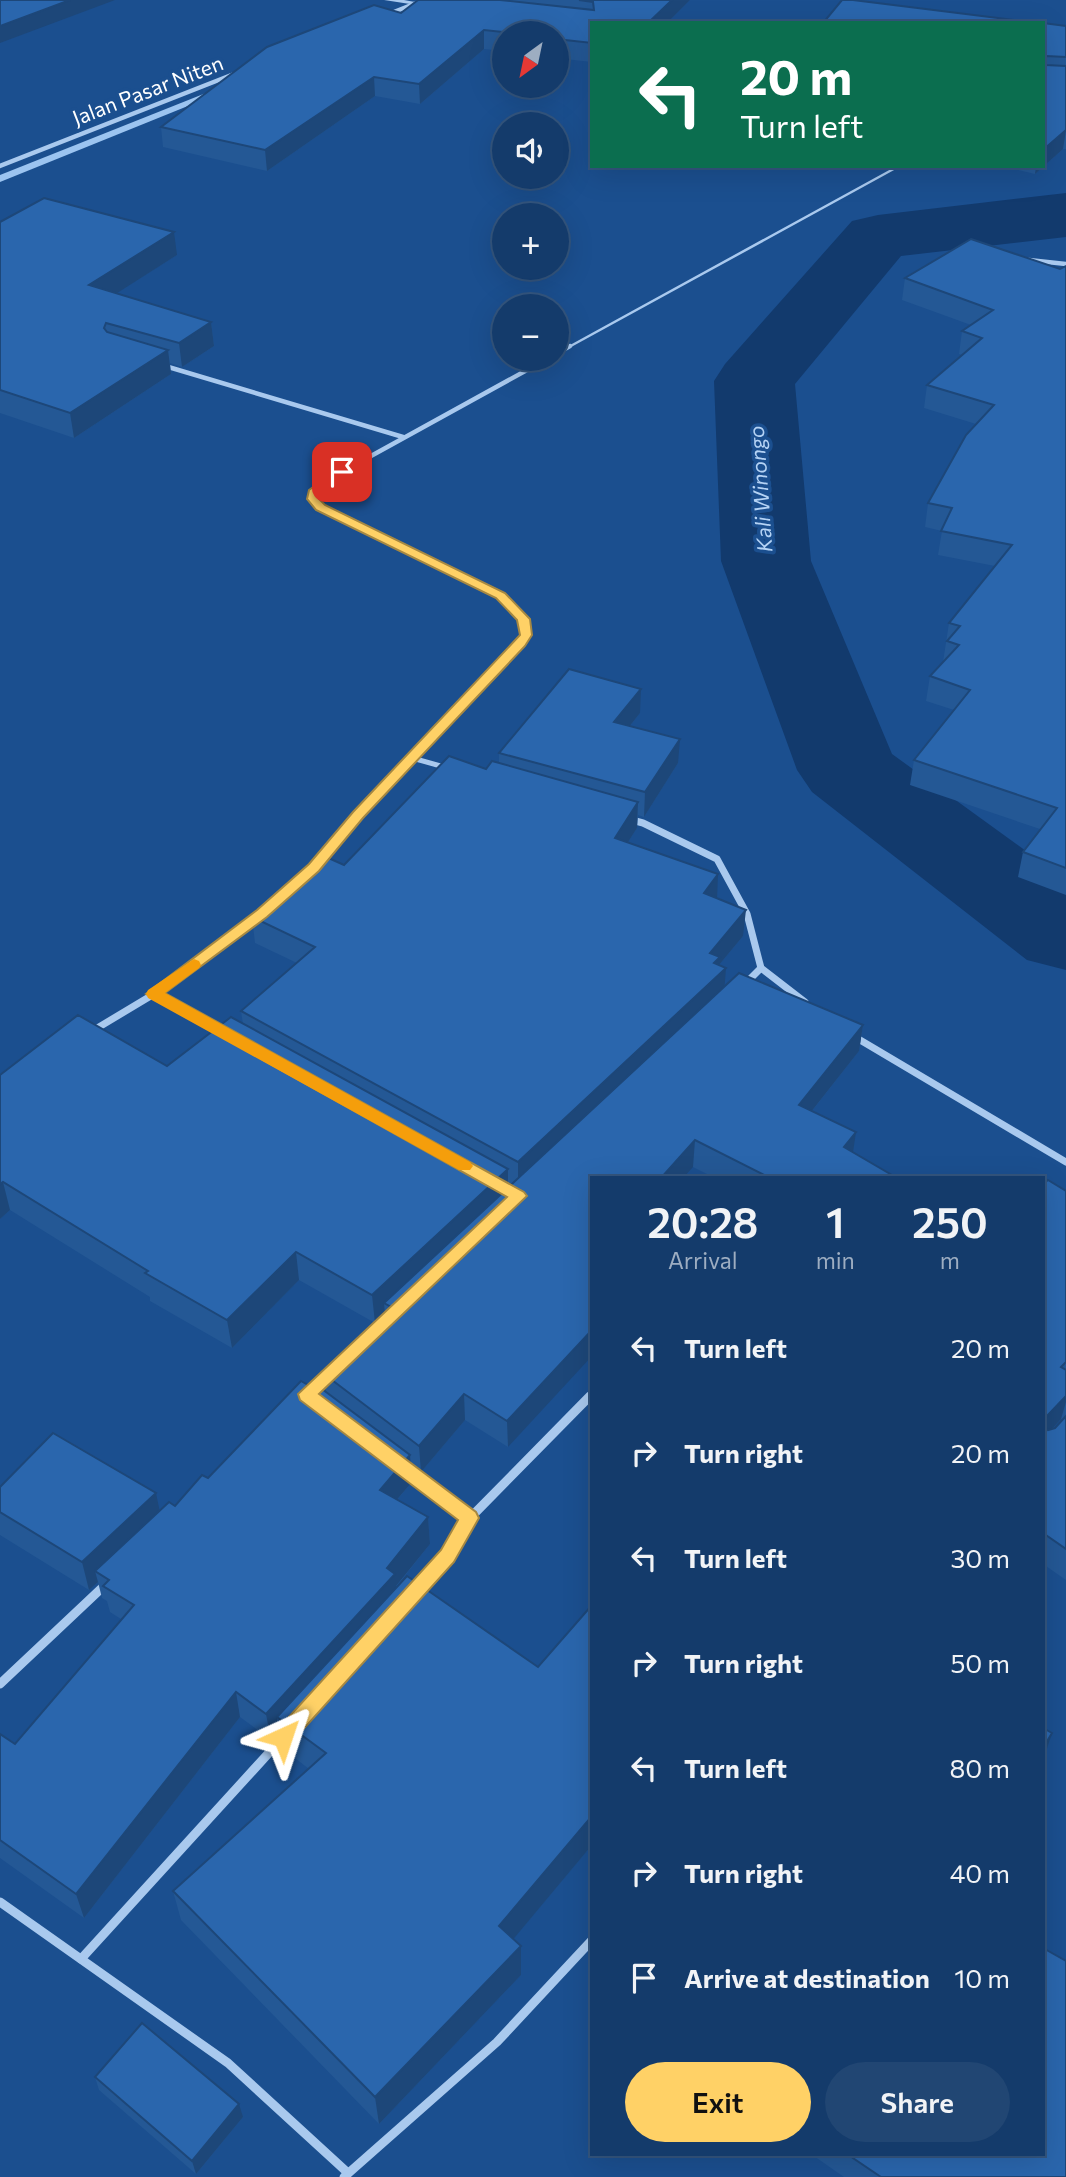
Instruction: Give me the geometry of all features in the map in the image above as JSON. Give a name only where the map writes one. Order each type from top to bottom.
[{"type":"street","points":[[387,0],[421,3]]},
{"type":"street","points":[[377,19],[421,3]]},
{"type":"street","name":"Jalan Pasar Niten","points":[[0,166],[247,69]]},
{"type":"street","points":[[1024,260],[1066,264]]},
{"type":"street","points":[[314,868],[358,815],[521,643],[526,635],[523,619]]},
{"type":"street","points":[[412,758],[452,769]]},
{"type":"street","points":[[623,817],[643,823],[717,859],[747,914],[761,968],[811,1008]]},
{"type":"street","points":[[83,1037],[154,994],[262,914]]},
{"type":"street","points":[[741,987],[761,968]]},
{"type":"street","points":[[154,994],[227,1034]]},
{"type":"street","points":[[843,1030],[1066,1163]]},
{"type":"street","points":[[317,1402],[307,1394],[337,1366]]},
{"type":"street","points":[[410,1597],[447,1556],[470,1518],[590,1396]]},
{"type":"street","points":[[392,1458],[470,1518]]},
{"type":"street","points":[[0,1684],[109,1581]]},
{"type":"street","points":[[81,1959],[297,1721]]},
{"type":"street","points":[[0,1902],[228,2063],[346,2175],[497,2042],[590,1942]]},
{"type":"lane","points":[[569,347],[896,168]]},
{"type":"lane","points":[[165,366],[403,437]]},
{"type":"lane","points":[[523,619],[500,596],[320,508],[313,499],[315,490],[322,483],[525,371]]},
{"type":"building","points":[[0,0],[70,0],[0,26]]},
{"type":"building","points":[[418,0],[500,0],[594,10],[593,2],[579,0],[672,0],[650,21],[590,21],[590,43],[569,40],[569,21],[492,21],[492,31],[484,30],[419,84],[374,77],[265,150],[161,127],[267,47],[374,5],[401,13]]},
{"type":"building","points":[[842,0],[853,0],[1023,21],[825,21]]},
{"type":"building","points":[[1045,23],[1066,26],[1066,57],[1046,56]]},
{"type":"building","points":[[1045,63],[1046,65],[1066,66],[1066,130],[1045,148]]},
{"type":"building","points":[[44,198],[174,232],[89,285],[211,322],[179,343],[106,323],[104,328],[107,332],[168,350],[70,413],[0,390],[0,222]]},
{"type":"building","points":[[971,239],[1060,269],[1066,266],[1066,868],[1023,852],[1057,808],[914,760],[970,690],[930,676],[959,645],[947,641],[960,626],[949,623],[1012,545],[941,531],[952,508],[928,503],[966,435],[994,405],[927,385],[982,338],[962,331],[993,310],[905,278]]},
{"type":"building","points":[[569,669],[641,689],[614,722],[680,739],[645,792],[499,753]]},
{"type":"building","points":[[449,756],[486,769],[492,761],[638,802],[615,838],[718,874],[704,893],[746,910],[710,953],[720,957],[714,963],[726,968],[518,1162],[241,1011],[315,947],[252,917],[324,856],[344,865]]},
{"type":"building","points":[[739,973],[863,1025],[799,1105],[856,1132],[844,1147],[894,1176],[766,1176],[695,1140],[663,1176],[590,1176],[590,1332],[507,1421],[464,1394],[419,1446],[324,1374],[393,1308],[384,1303]]},
{"type":"building","points":[[78,1015],[167,1066],[231,1017],[508,1169],[372,1295],[296,1252],[227,1320],[145,1273],[148,1271],[3,1182],[0,1184],[0,1075]]},
{"type":"building","points":[[1048,1180],[1066,1191],[1066,1362],[1061,1367],[1066,1370],[1066,1396],[1045,1418],[1045,1182]]},
{"type":"building","points":[[301,1381],[310,1386],[314,1383],[410,1455],[380,1490],[428,1517],[387,1568],[395,1574],[266,1714],[236,1692],[76,1894],[0,1840],[0,1734],[15,1744],[134,1605],[103,1586],[109,1580],[95,1571],[169,1502],[175,1506],[202,1475],[208,1478]]},
{"type":"building","points":[[1066,1416],[1066,1549],[1045,1534],[1045,1426],[1048,1430],[1055,1428]]},
{"type":"building","points":[[53,1433],[156,1493],[82,1562],[0,1512],[0,1487]]},
{"type":"building","points":[[407,1576],[538,1667],[590,1607],[590,1818],[499,1926],[521,1946],[375,2097],[173,1891],[326,1753],[277,1717]]},
{"type":"building","points":[[1045,1729],[1052,1733],[1045,1745]]},
{"type":"building","points":[[1045,1949],[1066,1961],[1066,2177],[881,2177],[850,2156],[1045,2156]]},
{"type":"building","points":[[142,2023],[239,2104],[192,2161],[95,2077]]},
{"type":"waterway","points":[[0,179],[220,91]]},
{"type":"waterway","name":"Kali Winongo","points":[[1066,215],[878,237],[754,381],[766,561],[848,770],[1066,934]]},
{"type":"slow traffic","points":[[194,965],[154,994],[464,1166]]},
{"type":"route","points":[[283,1737],[447,1556],[470,1518],[307,1394],[519,1196],[154,994],[262,914],[314,868],[358,815],[526,635],[523,619],[500,596],[320,508],[313,499],[315,490],[342,472]]}]
